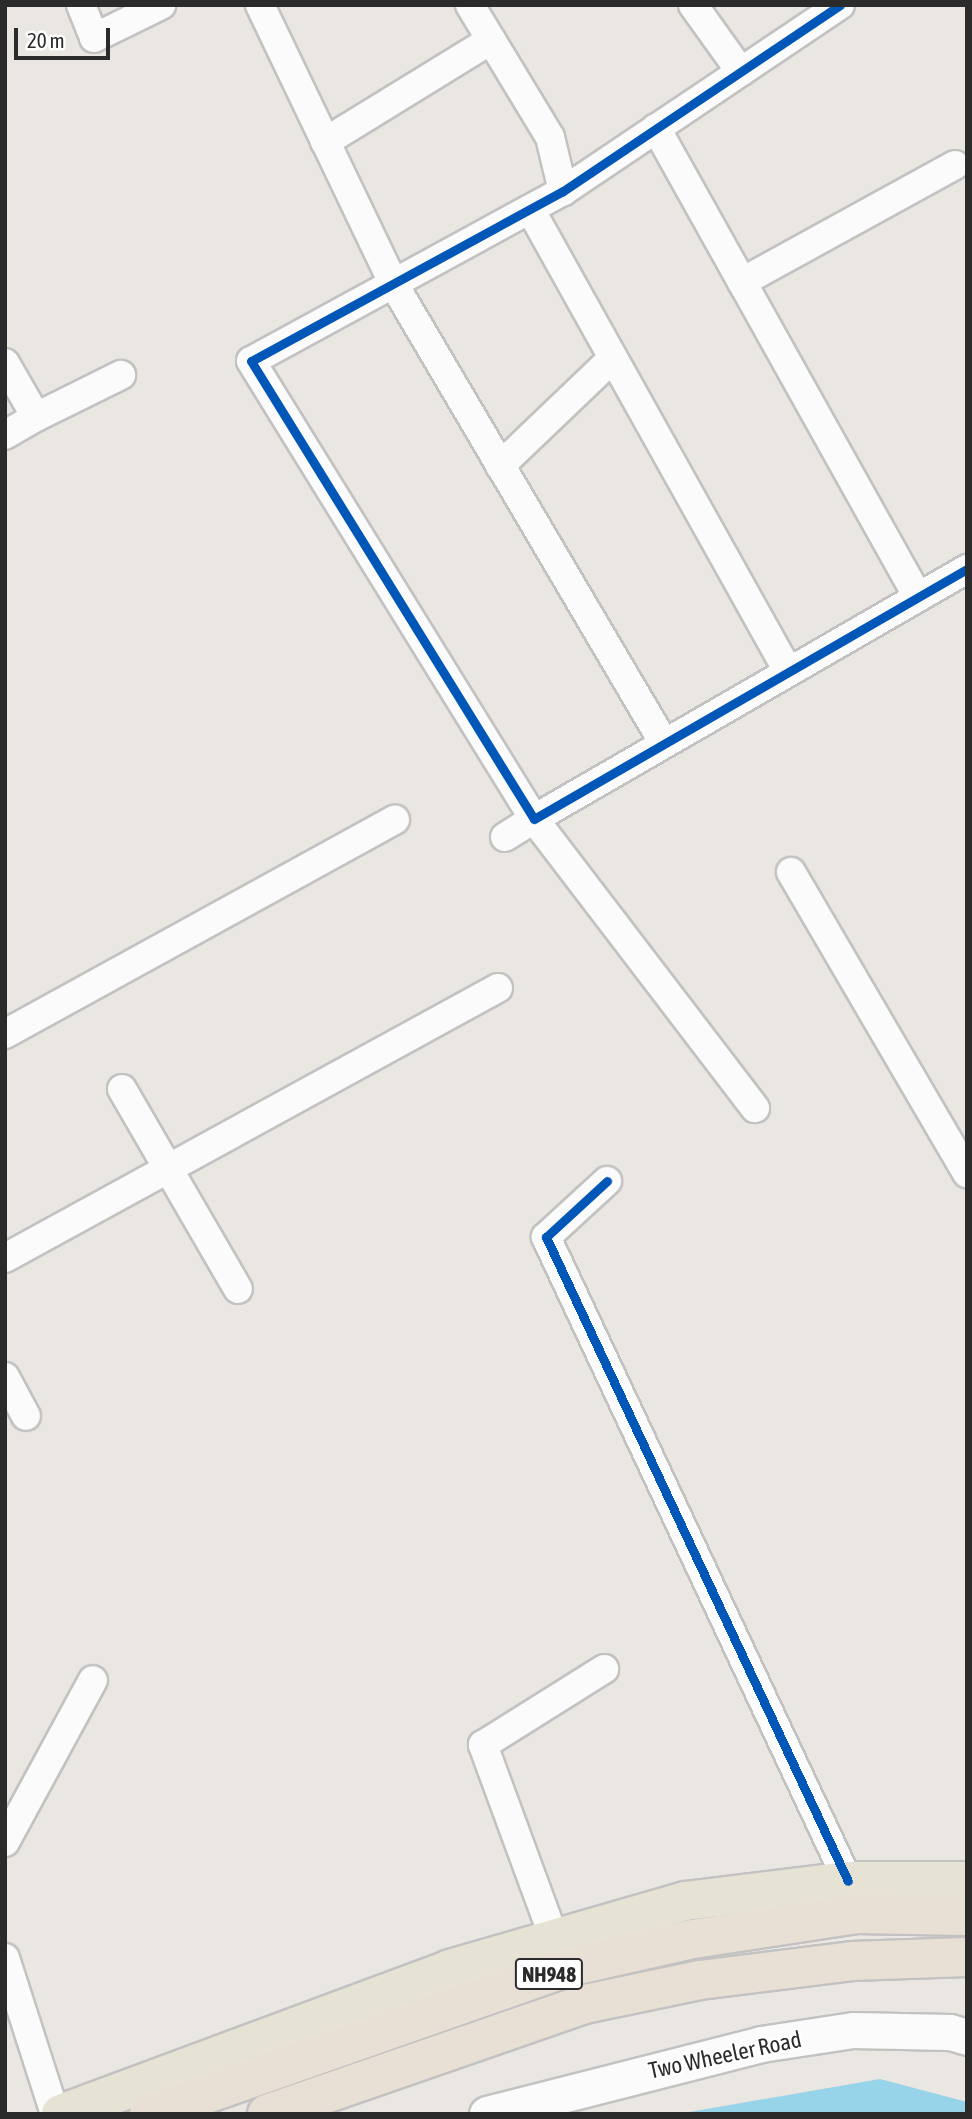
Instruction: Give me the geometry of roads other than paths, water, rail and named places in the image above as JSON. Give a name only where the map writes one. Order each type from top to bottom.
[{"type":"highway","name":"NH948","points":[[149,2114],[569,1967],[693,1939],[857,1914],[967,1916]]},
{"type":"highway","name":"NH948","points":[[267,2114],[585,2004],[700,1980],[852,1961],[967,1957]]},
{"type":"main road","points":[[61,2114],[450,1969],[685,1901],[848,1881],[967,1881]]},
{"type":"street","points":[[80,5],[94,38],[161,5]]},
{"type":"street","points":[[260,5],[393,283],[664,743]]},
{"type":"street","points":[[470,5],[550,137],[563,191]]},
{"type":"street","points":[[692,5],[741,72]]},
{"type":"street","points":[[755,1108],[534,819],[251,360],[563,191],[840,5]]},
{"type":"street","points":[[325,142],[491,40]]},
{"type":"street","points":[[656,128],[918,597]]},
{"type":"street","points":[[742,282],[956,165]]},
{"type":"street","points":[[530,209],[788,671]]},
{"type":"street","points":[[500,466],[613,358]]},
{"type":"street","points":[[5,363],[36,417]]},
{"type":"street","points":[[5,435],[121,375]]},
{"type":"street","points":[[505,837],[967,569]]},
{"type":"street","points":[[5,1034],[395,820]]},
{"type":"street","points":[[791,872],[967,1173]]},
{"type":"street","points":[[5,1258],[498,988]]},
{"type":"street","points":[[122,1089],[238,1289]]},
{"type":"street","points":[[607,1181],[545,1237],[848,1881]]},
{"type":"street","points":[[5,1377],[26,1416]]},
{"type":"street","points":[[554,1938],[483,1745],[604,1669]]},
{"type":"street","points":[[5,1842],[93,1679]]},
{"type":"street","points":[[5,1958],[55,2114]]},
{"type":"street","name":"Two Wheeler Road","points":[[487,2114],[761,2044],[853,2030],[950,2032],[967,2037]]},
{"type":"water","points":[[880,2079],[967,2102],[967,2114],[678,2114]]}]
